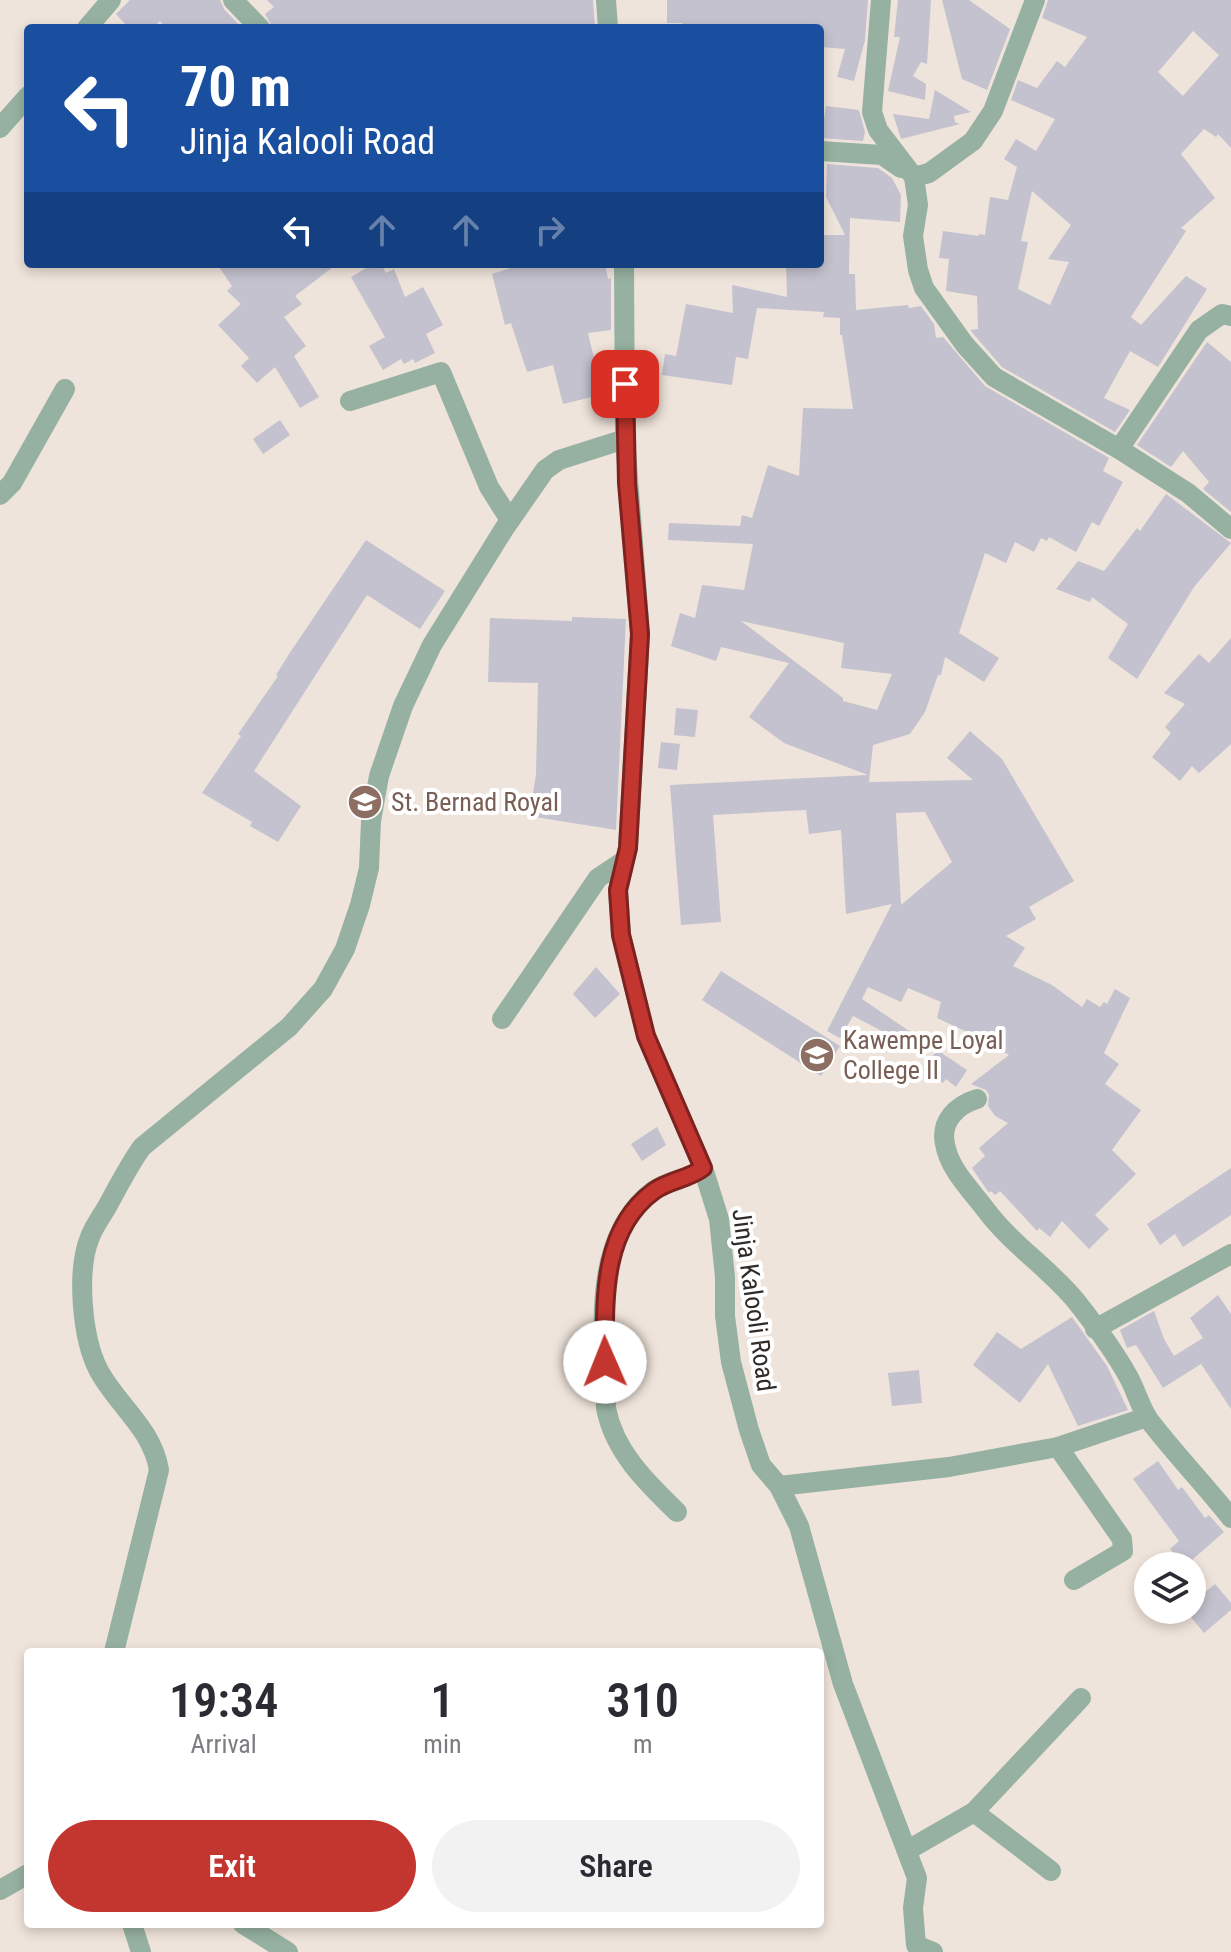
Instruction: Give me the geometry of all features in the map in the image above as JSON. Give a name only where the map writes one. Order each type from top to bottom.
[{"type":"street","points":[[90,24],[111,0]]},
{"type":"street","points":[[233,0],[256,24]]},
{"type":"street","points":[[606,0],[608,24]]},
{"type":"street","points":[[881,0],[872,112],[878,130],[914,177],[918,205],[913,236],[924,288],[957,334],[994,377],[1188,493],[1231,529]]},
{"type":"street","points":[[824,151],[882,155],[914,177],[929,173],[973,141],[998,100],[1035,0]]},
{"type":"street","points":[[0,128],[24,101]]},
{"type":"street","name":"Jinja Kalooli Road","points":[[624,268],[625,439],[640,634],[628,848],[618,890],[621,935],[646,1036],[703,1168],[719,1219],[725,1277],[725,1316],[739,1398],[761,1465],[779,1486],[799,1526],[843,1684],[908,1850],[917,1878],[913,1908],[922,1950]]},
{"type":"street","points":[[1119,449],[1199,330],[1222,314],[1231,316]]},
{"type":"street","points":[[350,401],[441,372],[489,487],[510,520]]},
{"type":"street","points":[[0,495],[12,483],[65,389]]},
{"type":"street","points":[[115,1648],[159,1470],[156,1451],[98,1369],[82,1301],[84,1261],[89,1238],[128,1166],[142,1147],[289,1027],[323,989],[345,949],[360,905],[369,868],[371,821],[379,776],[403,706],[432,645],[545,470],[559,460],[625,439]]},
{"type":"street","points":[[502,1019],[598,878],[625,860]]},
{"type":"street","points":[[977,1099],[958,1108],[950,1116],[945,1130],[944,1143],[957,1172],[997,1224],[1067,1292],[1109,1343],[1147,1417],[1231,1518]]},
{"type":"street","points":[[677,1512],[643,1479],[609,1424],[606,1408],[607,1276],[629,1218],[651,1193],[703,1168]]},
{"type":"street","points":[[1095,1329],[1231,1254]]},
{"type":"street","points":[[779,1486],[949,1467],[1058,1447],[1147,1417]]},
{"type":"street","points":[[1058,1447],[1122,1539],[1123,1551],[1074,1580]]},
{"type":"street","points":[[908,1850],[974,1812],[1081,1698]]},
{"type":"street","points":[[974,1812],[1051,1871]]},
{"type":"street","points":[[0,1890],[24,1876]]},
{"type":"street","points":[[133,1928],[141,1952]]},
{"type":"street","points":[[248,1928],[288,1952]]},
{"type":"building","points":[[130,0],[220,0],[238,24],[163,24],[160,21],[157,24],[125,24],[116,14]]},
{"type":"building","points":[[267,0],[593,0],[595,24],[271,24],[265,14],[274,7]]},
{"type":"building","points":[[667,0],[868,0],[865,40],[854,81],[837,77],[845,49],[824,47],[824,24],[667,23]]},
{"type":"building","points":[[898,0],[931,0],[927,64],[921,62],[913,76],[926,84],[925,100],[888,91],[900,37],[894,37]]},
{"type":"building","points":[[942,0],[969,0],[1010,29],[987,90],[962,79]]},
{"type":"building","points":[[1048,0],[1231,0],[1231,148],[1218,134],[1216,137],[1204,129],[1181,154],[1215,198],[1181,228],[1186,231],[1131,317],[1141,325],[1186,276],[1207,289],[1158,367],[1130,351],[1104,398],[1130,410],[1115,432],[1002,367],[970,330],[978,329],[977,296],[946,291],[949,259],[939,258],[943,231],[985,235],[990,197],[1008,200],[1017,167],[1004,159],[1016,139],[1036,151],[1055,119],[1011,100],[1018,80],[1037,88],[1057,61],[1065,67],[1087,37],[1042,18]],"holes":[[[1193,31],[1219,55],[1183,96],[1158,72]],[[1032,191],[1071,225],[1048,259],[1069,262],[1050,305],[1018,289],[1028,242],[1021,241]]]},
{"type":"building","points":[[935,90],[971,112],[954,116],[955,122],[960,124],[901,139],[893,114],[929,119]]},
{"type":"building","points":[[826,106],[859,110],[865,132],[863,141],[824,138]]},
{"type":"building","points":[[827,164],[878,168],[892,178],[901,195],[900,222],[850,218],[849,274],[855,274],[856,310],[921,306],[934,324],[936,338],[943,337],[985,386],[1109,458],[1103,471],[1123,482],[1099,526],[1092,522],[1076,552],[1049,537],[1047,541],[1041,538],[1034,552],[1015,542],[1006,563],[985,553],[959,633],[999,658],[984,682],[945,657],[925,712],[910,734],[873,745],[869,782],[973,780],[947,758],[970,731],[1002,759],[1074,881],[1029,907],[1036,919],[1006,936],[1025,948],[1013,966],[1052,985],[1082,1007],[1087,999],[1100,1007],[1104,1002],[1107,1004],[1115,989],[1130,998],[1104,1053],[1119,1064],[1105,1084],[1141,1110],[1112,1150],[1136,1174],[1095,1215],[1109,1229],[1089,1249],[1062,1221],[1050,1237],[1039,1228],[1037,1231],[1000,1191],[995,1195],[991,1191],[989,1193],[972,1168],[985,1156],[979,1148],[1008,1123],[995,1116],[988,1106],[986,1090],[971,1084],[1009,1055],[937,1018],[941,1002],[908,988],[901,1002],[868,987],[862,999],[915,1035],[909,1045],[853,1016],[840,1038],[827,1031],[892,904],[846,914],[841,830],[809,834],[806,810],[713,815],[721,922],[681,925],[670,785],[868,775],[784,743],[749,717],[789,663],[721,647],[716,661],[671,646],[680,613],[695,618],[702,585],[744,590],[753,544],[668,540],[669,523],[740,526],[742,515],[752,518],[768,465],[799,476],[803,408],[853,409],[840,335],[840,318],[823,317],[824,312],[757,308],[748,359],[736,357],[732,385],[662,375],[665,354],[676,356],[686,304],[733,313],[732,285],[787,297],[786,268],[824,268],[824,235],[845,235],[826,197]],"holes":[[[741,621],[844,643],[841,668],[892,674],[877,710],[843,701]],[[925,812],[952,862],[901,905],[896,813]]]},
{"type":"building","points":[[220,268],[332,268],[295,296],[302,304],[284,317],[306,346],[294,356],[319,397],[300,408],[275,367],[257,383],[241,366],[249,358],[218,325],[241,304],[227,291],[232,286]]},
{"type":"building","points":[[366,268],[383,268],[386,273],[394,269],[405,297],[423,287],[443,325],[426,334],[435,353],[415,363],[413,359],[404,364],[401,359],[383,370],[369,346],[385,337],[351,277]]},
{"type":"building","points":[[511,268],[606,268],[608,279],[611,278],[611,330],[588,333],[598,375],[591,377],[596,396],[563,404],[553,365],[527,372],[511,323],[505,325],[492,274]]},
{"type":"building","points":[[1207,342],[1231,362],[1231,512],[1203,489],[1209,482],[1183,451],[1171,467],[1137,445]]},
{"type":"building","points":[[280,420],[290,435],[263,454],[253,439]]},
{"type":"building","points":[[1166,494],[1231,543],[1194,587],[1137,679],[1108,658],[1128,624],[1092,597],[1090,602],[1056,589],[1078,561],[1104,571],[1137,528],[1140,531]]},
{"type":"building","points":[[366,540],[445,591],[420,629],[367,595],[254,771],[301,806],[278,842],[250,826],[252,822],[202,793],[241,736],[238,734],[278,676],[289,654]]},
{"type":"building","points":[[572,617],[626,619],[616,830],[529,816],[536,775],[538,683],[488,682],[490,618],[572,621]]},
{"type":"building","points":[[1231,638],[1231,744],[1199,773],[1192,766],[1180,781],[1152,757],[1171,733],[1165,727],[1185,704],[1164,693],[1199,654],[1209,663]]},
{"type":"building","points":[[676,708],[698,710],[695,737],[674,735]]},
{"type":"building","points":[[661,742],[680,744],[677,770],[658,768]]},
{"type":"building","points":[[596,967],[620,994],[595,1018],[573,994]]},
{"type":"building","points":[[721,971],[840,1046],[821,1076],[702,1000]]},
{"type":"building","points":[[937,1050],[967,1070],[956,1087],[946,1079],[943,1083],[923,1070]]},
{"type":"building","points":[[657,1127],[666,1145],[642,1161],[631,1144]]},
{"type":"building","points":[[1231,1168],[1231,1215],[1183,1247],[1175,1234],[1160,1245],[1147,1224]]},
{"type":"building","points":[[1218,1295],[1231,1314],[1231,1409],[1201,1364],[1163,1388],[1136,1345],[1127,1348],[1120,1330],[1154,1311],[1174,1356],[1203,1338],[1190,1318]]},
{"type":"building","points":[[1072,1317],[1107,1366],[1128,1410],[1078,1426],[1048,1364],[1020,1403],[973,1365],[997,1332],[1021,1349]]},
{"type":"building","points":[[919,1370],[922,1403],[892,1406],[888,1373]]},
{"type":"building","points":[[1158,1461],[1178,1490],[1182,1487],[1205,1518],[1209,1515],[1224,1532],[1201,1552],[1173,1552],[1170,1549],[1179,1541],[1133,1479]]},
{"type":"building","points":[[1215,1584],[1231,1603],[1231,1610],[1204,1633],[1197,1624],[1206,1624],[1206,1592]]},
{"type":"place","name":"St. Bernad Royal","points":[[365,802]]},
{"type":"place","name":"Kawempe Loyal College II","points":[[817,1055]]},
{"type":"route","points":[[605,1362],[607,1276],[619,1236],[629,1218],[651,1193],[703,1168],[646,1036],[621,935],[618,890],[628,848],[640,634],[627,483],[625,384]]}]
